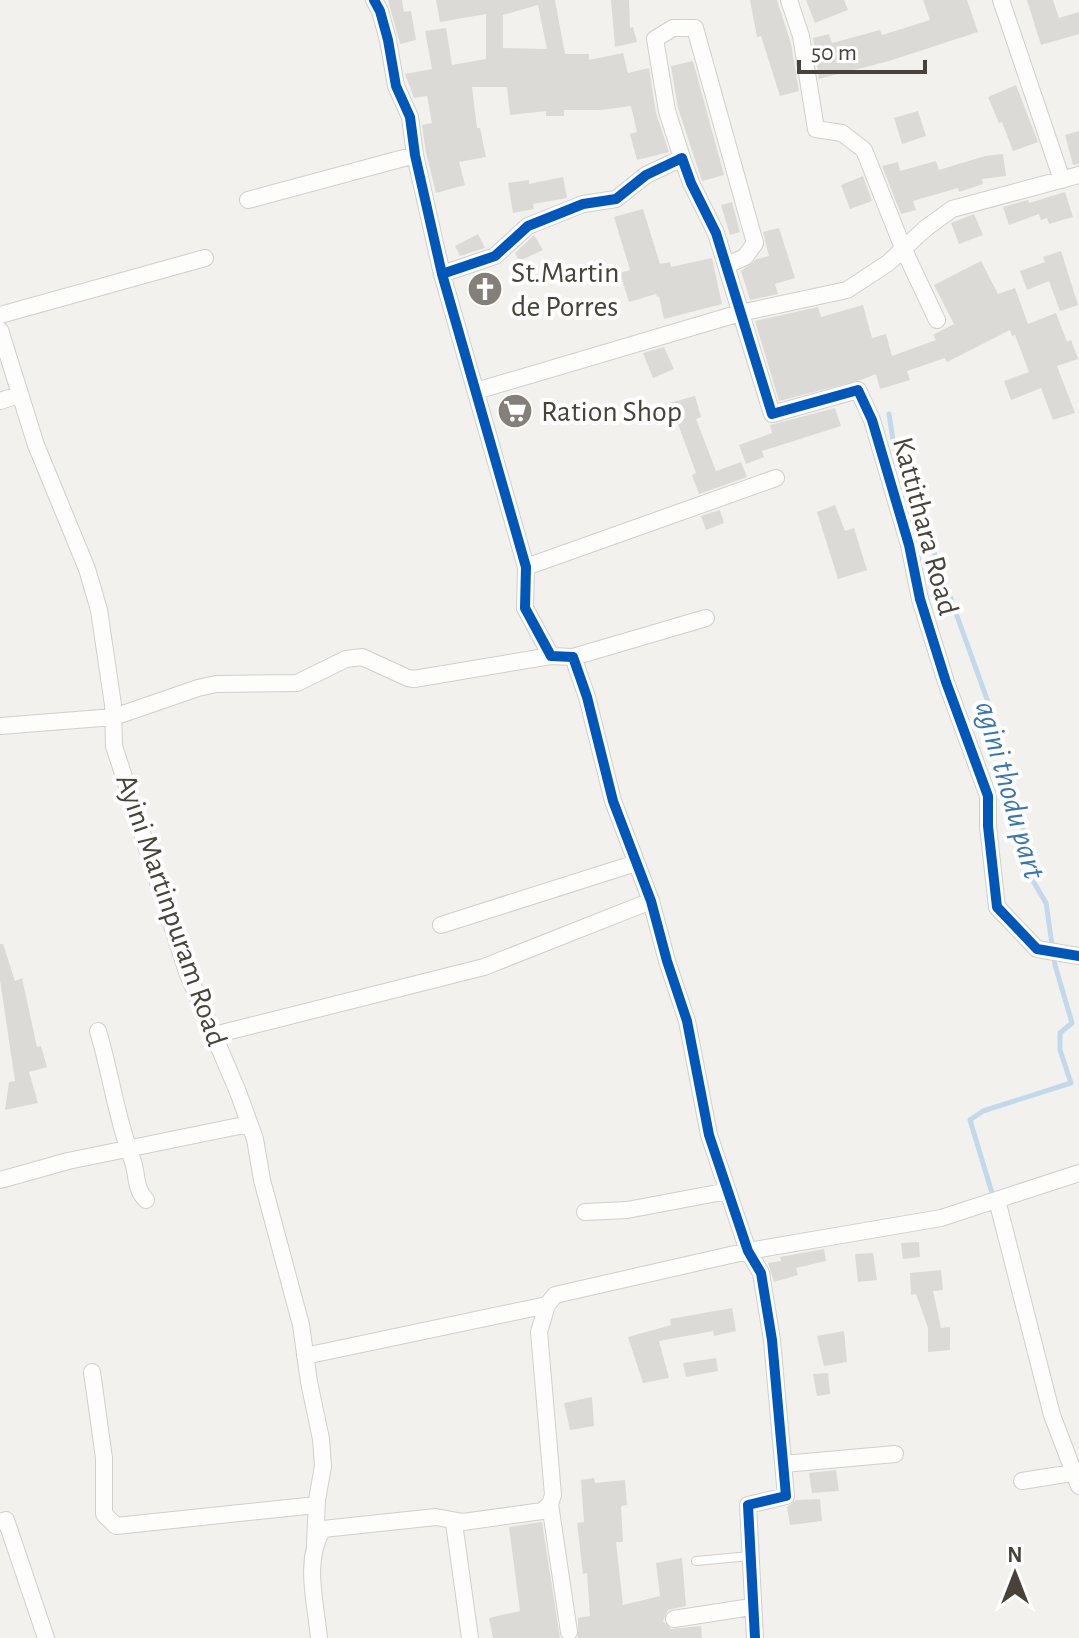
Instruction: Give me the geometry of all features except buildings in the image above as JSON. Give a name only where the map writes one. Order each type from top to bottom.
[{"type":"street","points":[[374,0],[388,40],[396,86],[410,117],[415,155],[442,274],[526,567],[525,608],[551,656]]},
{"type":"street","points":[[789,0],[801,36],[816,129],[842,133],[864,150],[903,248],[937,320]]},
{"type":"street","points":[[1001,0],[1062,180]]},
{"type":"street","name":"Kattithara Road","points":[[727,265],[745,257],[755,243],[695,28],[673,28],[655,39],[667,111],[682,158],[727,265],[772,414],[858,390],[872,420],[909,545],[920,599],[946,682],[988,796],[988,826],[997,907],[1037,949],[1072,955]]},
{"type":"street","points":[[248,200],[415,155]]},
{"type":"street","points":[[442,274],[495,256],[528,226],[583,204],[616,199],[646,175],[682,158]]},
{"type":"street","points":[[476,391],[740,313],[847,290],[888,263],[952,209],[1079,175]]},
{"type":"street","points":[[0,315],[205,258]]},
{"type":"street","name":"Ayini Martinpuram Road","points":[[0,330],[50,483],[87,569],[99,610],[114,717],[114,746],[187,972],[249,1124],[301,1325],[323,1466],[311,1560],[319,1638]]},
{"type":"street","points":[[0,401],[19,395]]},
{"type":"street","points":[[526,567],[776,478]]},
{"type":"street","points":[[0,726],[114,717],[216,684],[297,683],[346,659],[362,657],[414,679],[551,656],[573,657],[706,618]]},
{"type":"street","points":[[573,657],[587,697],[613,801],[651,901],[687,1021],[709,1135],[748,1251],[761,1273],[772,1340],[786,1496],[748,1505],[755,1638]]},
{"type":"street","points":[[441,925],[636,863]]},
{"type":"street","points":[[214,1035],[484,967],[651,901]]},
{"type":"street","points":[[98,1031],[127,1149],[134,1162],[139,1193],[146,1200]]},
{"type":"street","points":[[0,1180],[68,1161],[249,1124]]},
{"type":"street","points":[[569,1632],[550,1504],[553,1495],[539,1332],[552,1297],[566,1291],[748,1251],[941,1218],[1079,1173]]},
{"type":"street","points":[[585,1212],[627,1210],[728,1191]]},
{"type":"street","points":[[997,1200],[1052,1415],[1077,1477],[1022,1481]]},
{"type":"street","points":[[305,1356],[547,1305]]},
{"type":"street","points":[[92,1372],[104,1458],[104,1514],[116,1526],[316,1505]]},
{"type":"street","points":[[784,1464],[895,1454]]},
{"type":"street","points":[[315,1544],[323,1529],[333,1527],[436,1517],[454,1523],[542,1511],[550,1504]]},
{"type":"street","points":[[0,1522],[6,1520],[46,1638]]},
{"type":"street","points":[[454,1523],[470,1638]]},
{"type":"street","points":[[674,1619],[751,1607]]},
{"type":"lane","points":[[696,1561],[750,1556]]},
{"type":"waterway","name":"agini thodu part","points":[[889,414],[901,470],[921,516],[997,727],[1024,833],[1029,874],[1046,903],[1055,965],[1072,1023],[1060,1033],[1060,1050],[1071,1083],[983,1111],[970,1120],[992,1193]]},
{"type":"cycle path","points":[[374,0],[388,40],[396,86],[410,117],[415,155],[442,274],[495,256],[528,226],[583,204],[616,199],[646,175],[682,158],[716,233],[772,414],[858,390],[872,420],[909,545],[920,599],[946,682],[988,796],[988,826],[997,907],[1037,949],[1079,956]]},
{"type":"cycle path","points":[[442,274],[526,567],[525,608],[551,656],[573,657],[587,697],[613,801],[651,901],[687,1021],[709,1135],[748,1251],[761,1273],[772,1340],[786,1496],[748,1505],[755,1638]]},
{"type":"place","name":"St.Martin de Porres","points":[[485,289]]},
{"type":"place","name":"Ration Shop","points":[[515,411]]}]
